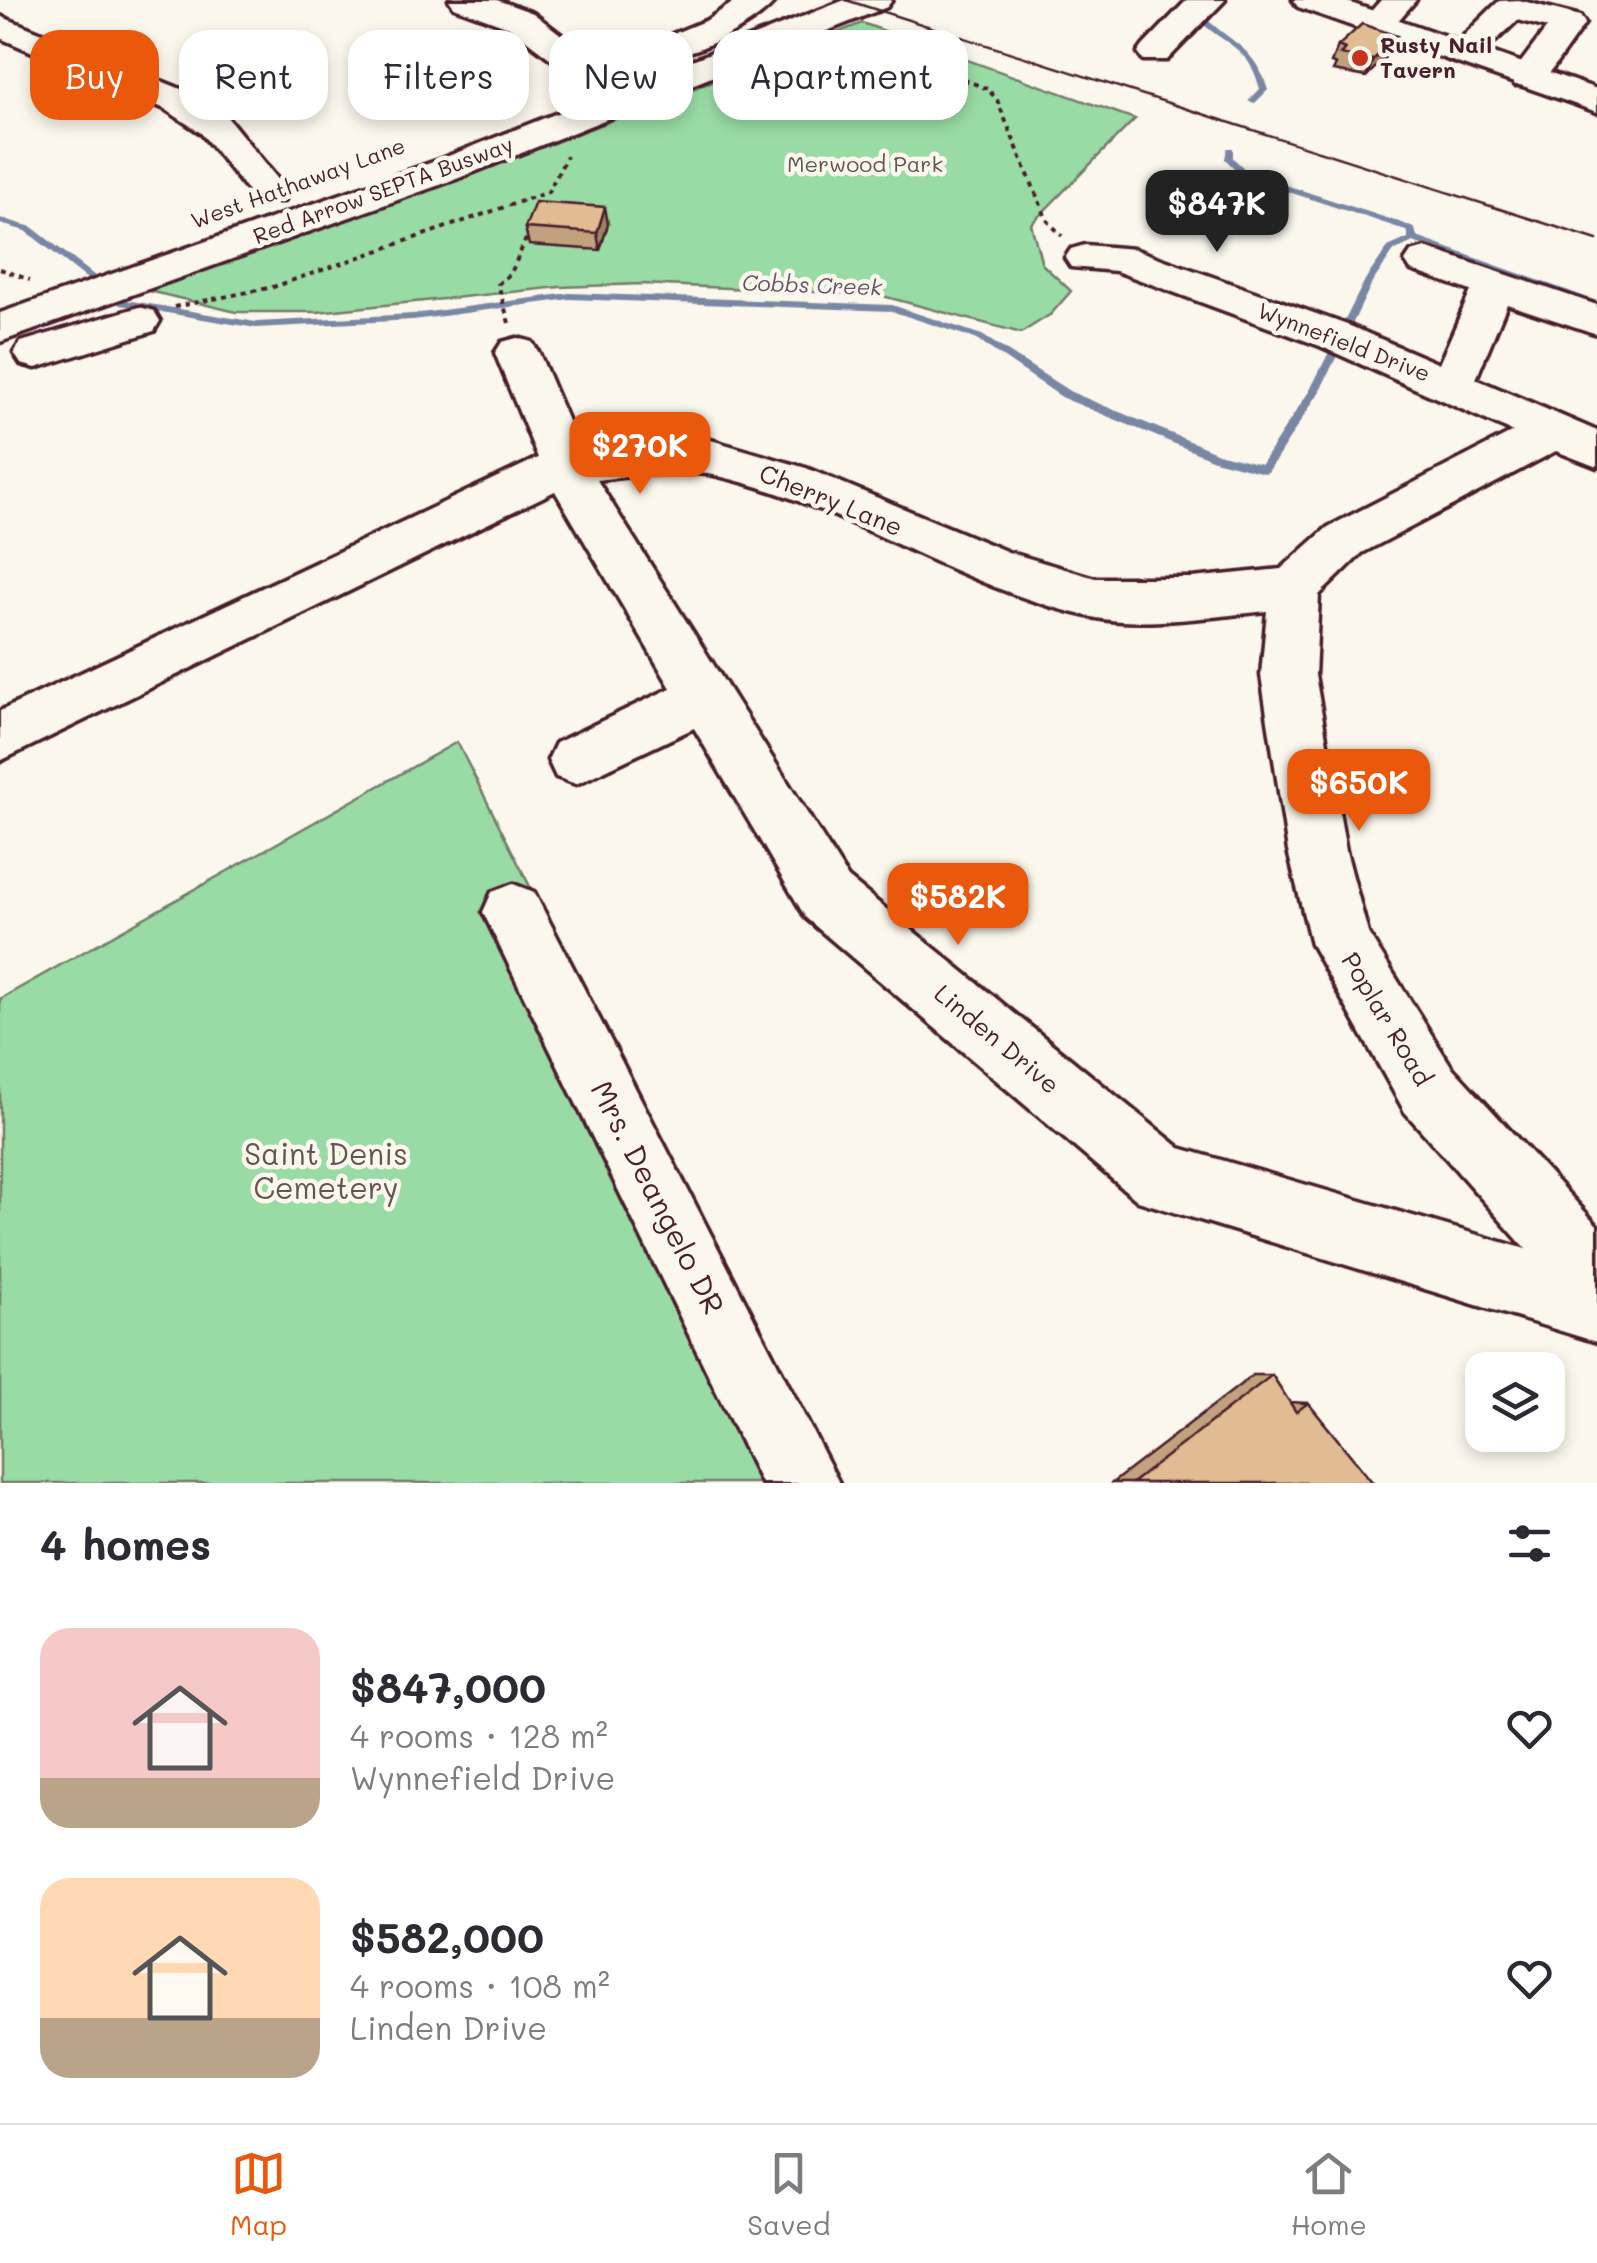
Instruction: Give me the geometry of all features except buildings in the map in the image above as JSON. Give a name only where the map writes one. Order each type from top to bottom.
[{"type":"street","points":[[466,0],[521,20],[549,40]]},
{"type":"street","points":[[693,38],[719,27],[759,0]]},
{"type":"street","name":"Red Arrow SEPTA Busway","points":[[0,328],[41,279],[136,260],[446,170],[875,0]]},
{"type":"street","points":[[1310,0],[1388,12],[1457,52],[1596,98]]},
{"type":"street","points":[[1457,52],[1494,0]]},
{"type":"street","points":[[1155,53],[1200,7]]},
{"type":"street","points":[[1457,52],[1511,8],[1568,23],[1528,77]]},
{"type":"street","name":"West Hathaway Lane","points":[[0,26],[178,100],[214,125],[253,199],[307,180]]},
{"type":"street","points":[[470,122],[549,94]]},
{"type":"street","name":"Wynnefield Drive","points":[[1084,258],[1120,258],[1335,336],[1575,441]]},
{"type":"street","points":[[1426,261],[1597,320]]},
{"type":"street","points":[[1452,384],[1494,286]]},
{"type":"street","points":[[0,366],[139,321]]},
{"type":"street","name":"Linden Drive","points":[[514,341],[564,466],[827,898],[1162,1177],[1597,1306]]},
{"type":"street","points":[[1294,588],[1345,540],[1575,441]]},
{"type":"street","name":"Cherry Lane","points":[[0,738],[564,466],[646,456],[711,456],[788,480],[995,568],[1095,598],[1192,598],[1294,588]]},
{"type":"street","name":"Poplar Road","points":[[1294,588],[1288,675],[1317,851],[1342,944],[1428,1088],[1597,1277]]},
{"type":"street","points":[[576,760],[705,697]]},
{"type":"street","name":"Mrs. Deangelo DR","points":[[514,912],[801,1483]]},
{"type":"path","points":[[968,81],[988,89],[1047,220],[1084,258]]},
{"type":"path","points":[[540,208],[574,144]]},
{"type":"path","points":[[187,301],[273,287],[548,192]]},
{"type":"path","points":[[514,341],[498,284],[511,273],[533,224]]},
{"type":"green space","name":"Merwood Park","points":[[862,23],[882,30],[844,30]]},
{"type":"green space","name":"Merwood Park","points":[[968,60],[1135,119],[1031,224],[1042,264],[1071,291],[1051,314],[1021,333],[879,295],[642,284],[560,287],[317,312],[236,312],[145,290],[612,120],[693,120],[693,89],[713,81],[713,120],[968,120]]},
{"type":"green space","name":"Saint Denis Cemetery","points":[[457,742],[831,1483],[0,1483],[0,999]]},
{"type":"waterway","points":[[1188,0],[1207,24],[1251,59],[1264,90],[1252,101]]},
{"type":"waterway","points":[[1230,150],[1229,159],[1246,175],[1402,226],[1412,231],[1413,239]]},
{"type":"waterway","name":"Cobbs Creek","points":[[0,221],[29,229],[123,303],[256,325],[413,317],[570,296],[892,308],[979,337],[1067,395],[1218,457],[1264,469],[1315,391],[1368,282],[1391,249],[1413,239]]},
{"type":"waterway","name":"Cobbs Creek","points":[[1413,239],[1597,304]]},
{"type":"tram line","points":[[846,0],[1597,240]]},
{"type":"place","name":"Rusty Nail Tavern","points":[[1360,58]]}]
